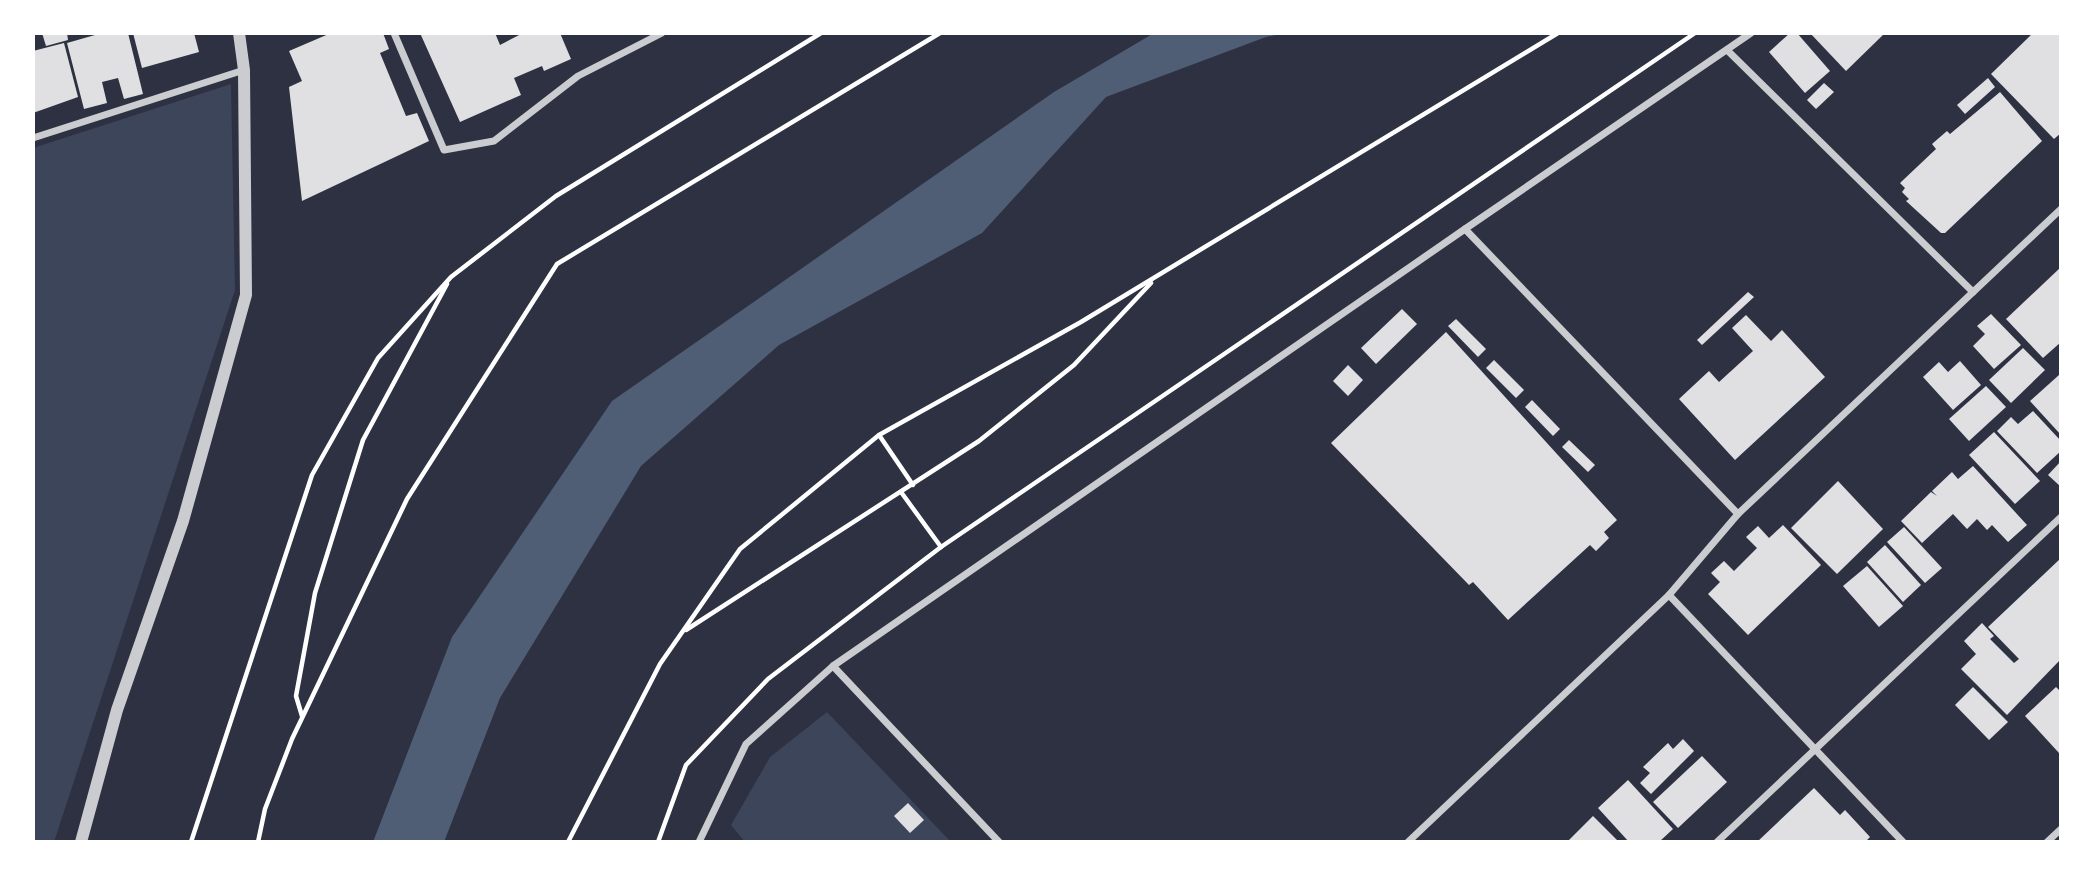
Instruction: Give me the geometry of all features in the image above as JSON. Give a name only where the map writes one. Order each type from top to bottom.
[{"type":"street","points":[[81,842],[117,710],[183,521],[246,295],[244,70],[239,33]]},
{"type":"street","points":[[394,33],[444,150],[494,141],[578,76],[662,33]]},
{"type":"street","points":[[699,842],[746,744],[833,666],[1751,33]]},
{"type":"street","points":[[1727,50],[1973,292]]},
{"type":"street","points":[[33,138],[244,70]]},
{"type":"street","points":[[1408,842],[1669,596],[1738,514],[2061,209]]},
{"type":"street","points":[[1465,229],[1738,514]]},
{"type":"street","points":[[1717,842],[2061,517]]},
{"type":"street","points":[[1669,596],[1903,842]]},
{"type":"street","points":[[833,666],[999,842]]},
{"type":"street","points":[[2047,842],[2061,829]]},
{"type":"path","points":[[191,842],[312,475],[377,358],[451,277],[556,196],[821,33]]},
{"type":"path","points":[[258,842],[265,809],[302,718],[407,499],[557,264],[940,33]]},
{"type":"path","points":[[568,842],[660,664],[740,549],[879,435],[1156,276],[1558,33]]},
{"type":"path","points":[[658,842],[685,765],[768,679],[941,547],[1695,33]]},
{"type":"path","points":[[682,632],[979,441],[1074,365],[1156,276]]},
{"type":"path","points":[[302,718],[296,696],[315,593],[363,440],[451,277]]},
{"type":"path","points":[[879,435],[913,485]]},
{"type":"path","points":[[901,492],[941,547]]},
{"type":"shaded area","points":[[1154,33],[1286,33],[1266,37],[1106,97],[982,233],[779,345],[641,466],[500,698],[444,842],[373,842],[452,637],[612,401],[1054,92]]},
{"type":"shaded area","points":[[231,84],[235,290],[54,842],[33,842],[33,148]]},
{"type":"shaded area","points":[[827,712],[951,842],[745,842],[731,825],[770,757]]},
{"type":"building","points":[[42,33],[67,33],[68,40],[46,46]]},
{"type":"building","points":[[102,33],[128,33],[143,94],[124,99],[118,78],[102,82],[107,103],[84,109],[67,43]]},
{"type":"building","points":[[133,33],[194,33],[199,52],[142,68]]},
{"type":"building","points":[[331,33],[383,33],[389,49],[380,53],[406,116],[417,113],[429,141],[302,201],[289,87],[302,81],[289,51]]},
{"type":"building","points":[[420,33],[495,33],[500,45],[523,33],[560,33],[571,59],[544,71],[542,66],[514,78],[521,95],[460,122]]},
{"type":"building","points":[[1790,33],[1797,33],[1830,71],[1805,93],[1769,52]]},
{"type":"building","points":[[1810,33],[1885,33],[1846,71]]},
{"type":"building","points":[[2033,33],[2061,33],[2061,133],[2054,139],[1991,74]]},
{"type":"building","points":[[64,43],[78,97],[33,113],[33,51]]},
{"type":"building","points":[[1988,78],[1995,87],[1965,114],[1957,105]]},
{"type":"building","points":[[1824,83],[1834,92],[1816,109],[1807,100]]},
{"type":"building","points":[[2000,92],[2042,141],[1945,233],[1941,233],[1906,201],[1909,199],[1902,192],[1905,188],[1900,183],[1936,149],[1932,144],[1947,131],[1950,134]]},
{"type":"building","points":[[2061,267],[2061,342],[2043,358],[2006,319]]},
{"type":"building","points":[[1748,292],[1754,297],[1702,345],[1697,340]]},
{"type":"building","points":[[1402,309],[1417,324],[1376,364],[1361,348]]},
{"type":"building","points":[[1991,314],[2021,345],[1994,369],[1973,346],[1985,334],[1977,326]]},
{"type":"building","points":[[1746,315],[1771,341],[1782,330],[1825,377],[1735,460],[1679,399],[1709,371],[1719,382],[1753,351],[1732,328]]},
{"type":"building","points":[[1456,319],[1486,349],[1478,357],[1448,326]]},
{"type":"building","points":[[1446,332],[1617,520],[1604,532],[1609,538],[1596,551],[1590,545],[1508,620],[1473,582],[1469,585],[1331,443]]},
{"type":"building","points":[[2023,348],[2045,370],[2011,403],[1989,380]]},
{"type":"building","points":[[1494,360],[1524,390],[1516,398],[1486,368]]},
{"type":"building","points":[[1960,361],[1981,385],[1953,410],[1923,377],[1939,362],[1948,372]]},
{"type":"building","points":[[1348,365],[1363,380],[1348,396],[1333,381]]},
{"type":"building","points":[[2059,375],[2061,377],[2061,435],[2030,401]]},
{"type":"building","points":[[1986,386],[2006,407],[1969,441],[1949,419]]},
{"type":"building","points":[[1532,400],[1560,429],[1553,436],[1525,407]]},
{"type":"building","points":[[2033,411],[2061,441],[2061,451],[2037,473],[1997,431],[2011,417],[2018,424]]},
{"type":"building","points":[[1994,432],[2040,481],[2015,504],[1969,455]]},
{"type":"building","points":[[1569,440],[1595,465],[1588,472],[1562,447]]},
{"type":"building","points":[[2061,461],[2061,487],[2048,475]]},
{"type":"building","points":[[1973,466],[2027,525],[2008,542],[1992,525],[1987,530],[1977,519],[1967,529],[1953,514],[1922,543],[1901,521],[1931,492],[1937,496],[1932,491],[1952,472],[1958,479]]},
{"type":"building","points":[[1838,481],[1883,529],[1837,574],[1791,528]]},
{"type":"building","points":[[1783,525],[1821,565],[1748,635],[1708,594],[1720,582],[1711,573],[1724,561],[1734,571],[1757,548],[1746,537],[1758,526],[1769,538]]},
{"type":"building","points":[[1904,527],[1942,568],[1925,583],[1887,542]]},
{"type":"building","points":[[1885,545],[1921,585],[1903,602],[1867,562]]},
{"type":"building","points":[[2061,558],[2061,659],[2007,715],[1961,669],[1976,654],[1964,641],[1982,623],[1994,636],[1990,639],[2014,663],[2019,659],[1988,627]]},
{"type":"building","points":[[1867,566],[1903,606],[1879,627],[1843,586]]},
{"type":"building","points":[[1973,687],[2008,722],[1989,740],[1955,705]]},
{"type":"building","points":[[2056,687],[2061,692],[2059,753],[2025,716]]},
{"type":"building","points":[[1683,739],[1694,751],[1651,794],[1640,783],[1650,773],[1643,767],[1668,743],[1673,749]]},
{"type":"building","points":[[1702,756],[1727,782],[1678,828],[1653,802]]},
{"type":"building","points":[[1628,780],[1673,829],[1659,842],[1629,842],[1598,808]]},
{"type":"building","points":[[1814,788],[1840,815],[1845,810],[1870,837],[1865,842],[1757,842]]},
{"type":"building","points":[[908,803],[924,820],[910,833],[894,816]]},
{"type":"building","points":[[1593,816],[1619,842],[1567,842]]}]
